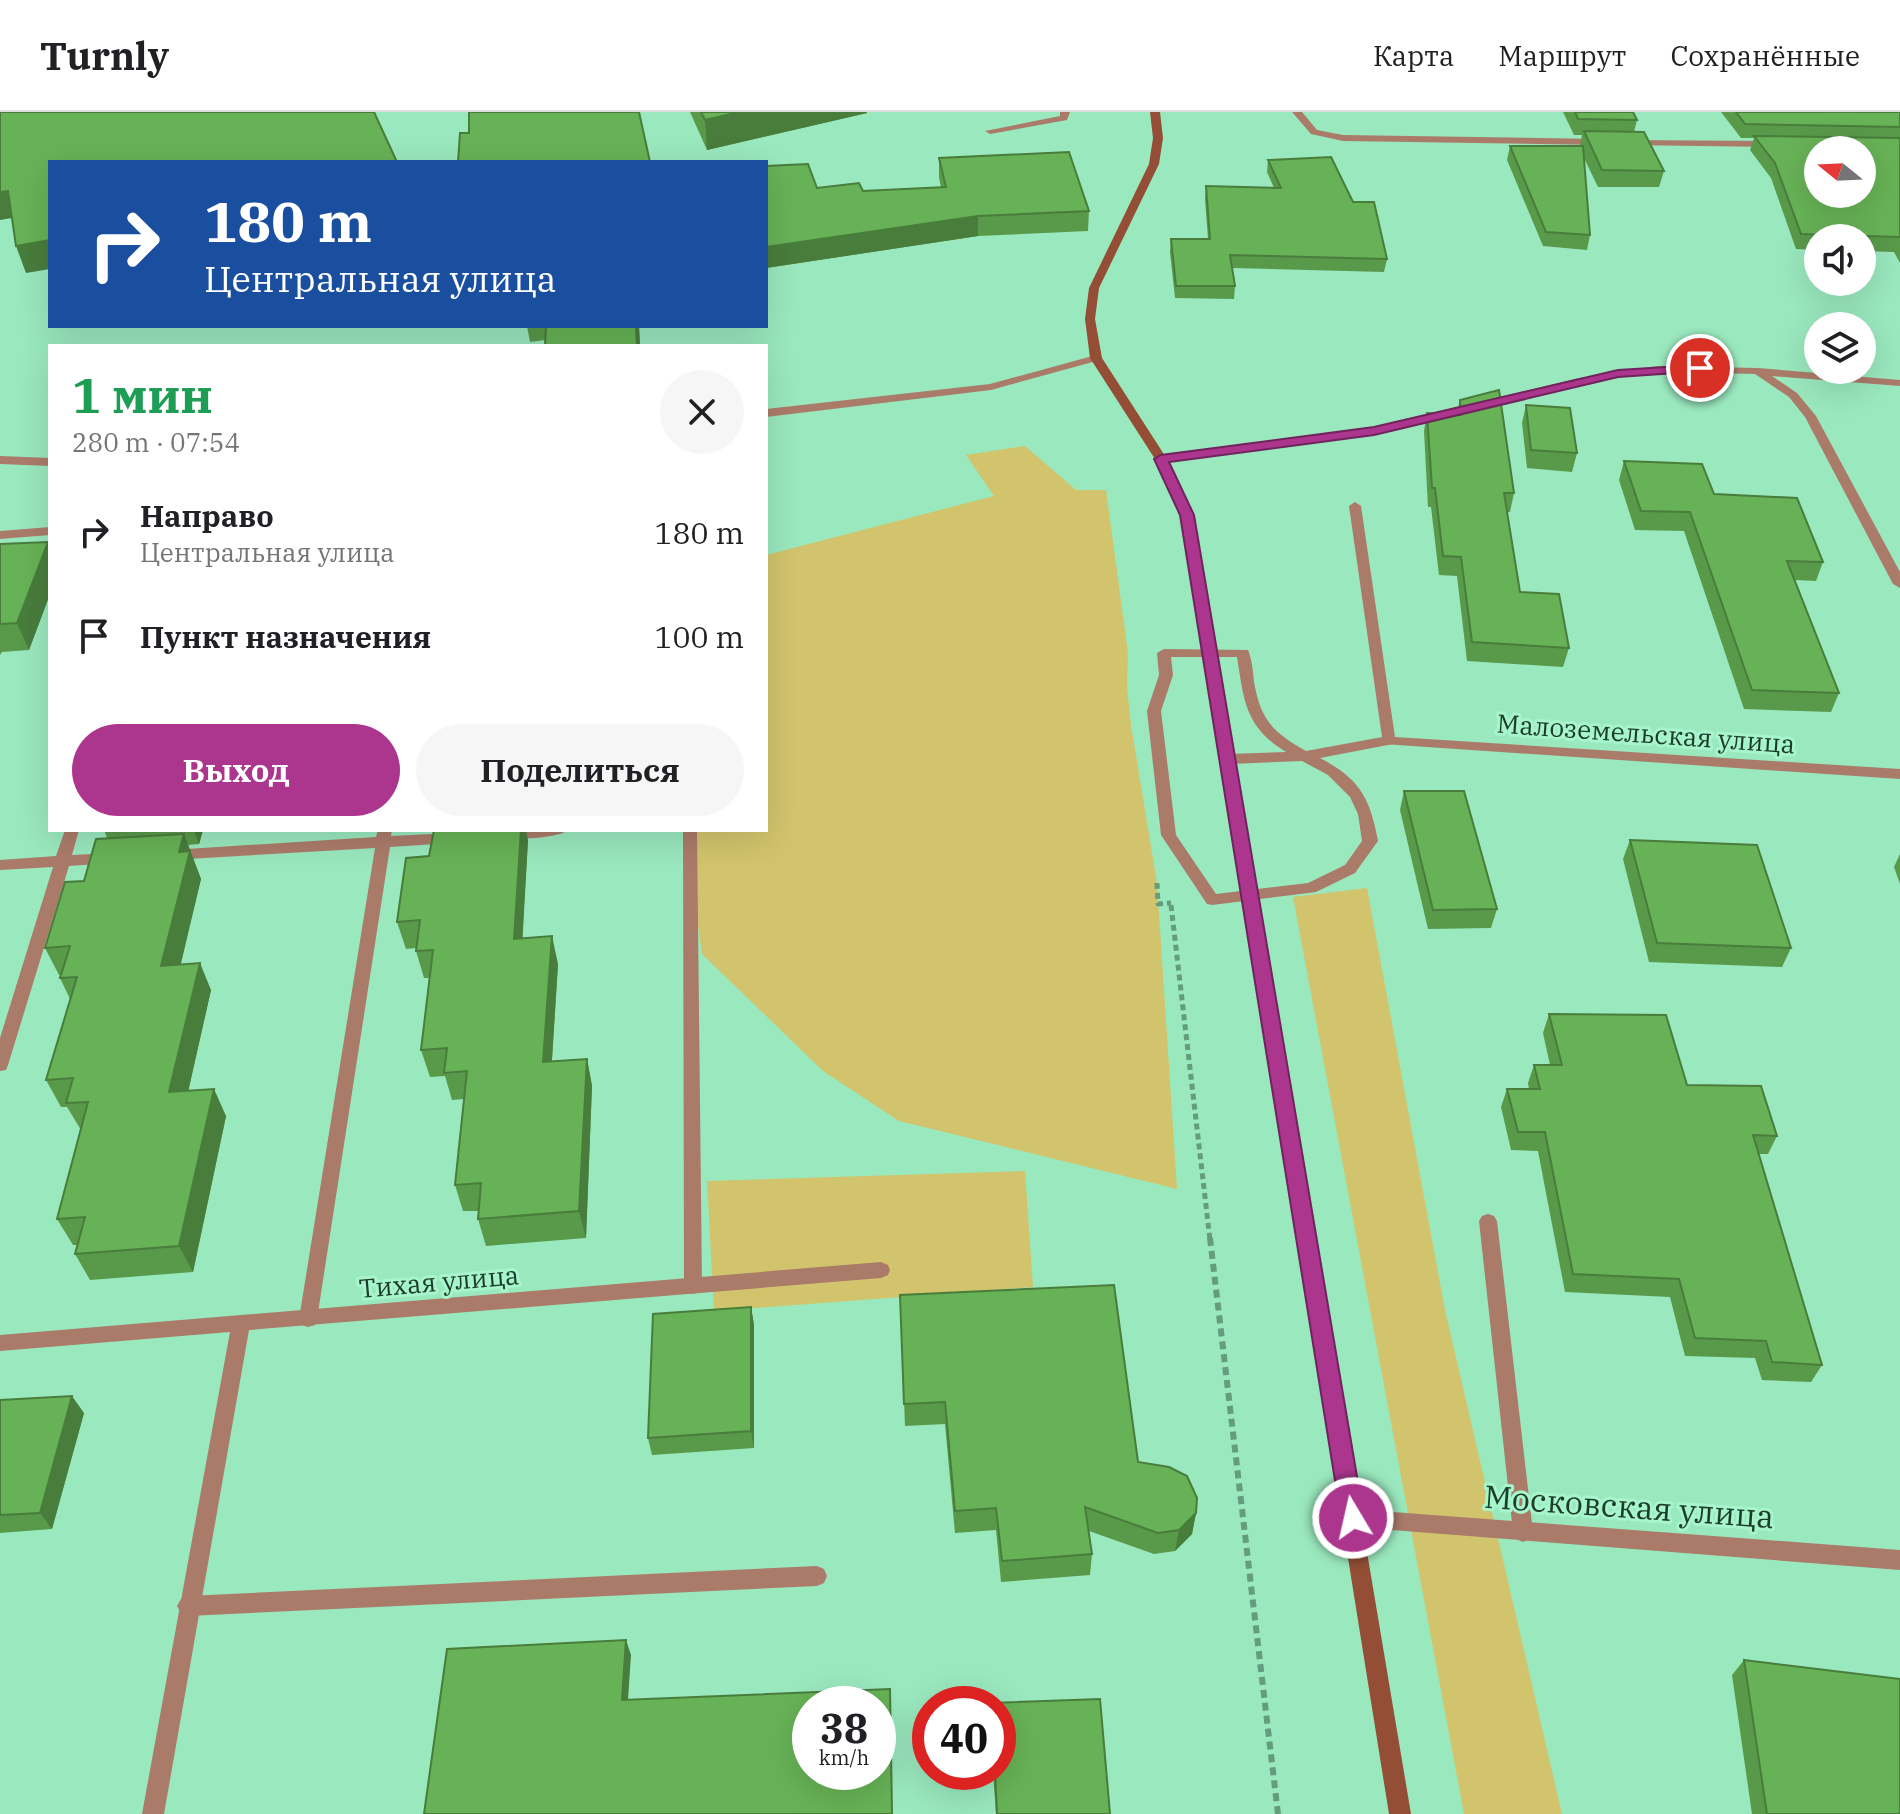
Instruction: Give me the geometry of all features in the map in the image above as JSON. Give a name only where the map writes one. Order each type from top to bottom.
[{"type":"street","points":[[990,131],[1064,118],[1065,112]]},
{"type":"street","points":[[1155,112],[1158,138],[1154,164],[1094,288],[1090,319],[1096,358],[1161,459],[1187,515],[1400,1814]]},
{"type":"street","points":[[1297,112],[1314,132],[1343,138],[1789,144]]},
{"type":"street","points":[[768,413],[991,387],[1096,358]]},
{"type":"street","points":[[1161,459],[1374,431],[1618,374],[1657,369],[1758,371],[1900,383]]},
{"type":"street","points":[[1758,371],[1793,395],[1810,416],[1900,584]]},
{"type":"street","points":[[0,460],[48,462]]},
{"type":"street","points":[[1355,506],[1388,741]]},
{"type":"street","points":[[0,535],[48,531]]},
{"type":"street","points":[[1164,653],[1243,653],[1255,712],[1264,729],[1308,756],[1358,791],[1367,812],[1370,841],[1350,869],[1311,888],[1212,900],[1169,835],[1154,711],[1166,675],[1164,653]]},
{"type":"street","name":"Малоземельская улица","points":[[1229,759],[1308,756],[1388,741],[1900,774]]},
{"type":"street","points":[[0,1065],[71,832]]},
{"type":"street","points":[[154,856],[384,836],[480,836],[534,832]]},
{"type":"street","points":[[690,832],[693,1286]]},
{"type":"street","points":[[308,1319],[384,836]]},
{"type":"street","points":[[0,865],[124,858]]},
{"type":"street","points":[[1488,1221],[1523,1532]]},
{"type":"street","name":"Тихая улица","points":[[0,1343],[881,1270]]},
{"type":"street","points":[[153,1814],[241,1325]]},
{"type":"street","name":"Московская улица","points":[[1353,1518],[1900,1560]]},
{"type":"street","points":[[188,1606],[817,1576]]},
{"type":"path","points":[[1171,903],[1278,1814]]},
{"type":"shaded area","points":[[1025,446],[1076,490],[1106,490],[1128,653],[1127,688],[1131,725],[1157,883],[1177,1189],[899,1121],[823,1071],[702,954],[688,855],[689,832],[768,832],[768,554],[994,496],[966,455]]},
{"type":"shaded area","points":[[1367,888],[1445,1310],[1562,1814],[1464,1814],[1293,897]]},
{"type":"shaded area","points":[[1025,1171],[1033,1287],[714,1311],[707,1181]]},
{"type":"building","points":[[0,112],[374,112],[396,160],[48,160],[48,240],[16,246],[8,191],[0,192]]},
{"type":"building","points":[[469,112],[639,112],[650,160],[458,160],[460,133],[469,133]]},
{"type":"building","points":[[701,112],[739,112],[705,120]]},
{"type":"building","points":[[1575,112],[1633,112],[1637,120],[1578,119]]},
{"type":"building","points":[[1736,112],[1900,112],[1900,127],[1745,124]]},
{"type":"building","points":[[1584,131],[1644,132],[1664,171],[1602,170]]},
{"type":"building","points":[[1754,136],[1804,137],[1804,208],[1876,208],[1876,138],[1900,138],[1900,237],[1876,236],[1876,224],[1804,224],[1804,234],[1801,234],[1775,163]]},
{"type":"building","points":[[1510,146],[1583,146],[1590,235],[1546,232]]},
{"type":"building","points":[[1069,152],[1089,211],[978,216],[768,247],[768,166],[808,164],[817,188],[859,183],[863,191],[946,187],[939,158]]},
{"type":"building","points":[[1331,157],[1353,202],[1374,202],[1387,259],[1230,255],[1235,286],[1176,286],[1171,239],[1210,239],[1206,186],[1281,188],[1268,160]]},
{"type":"building","points":[[546,328],[636,328],[637,344],[545,344]]},
{"type":"building","points":[[1499,390],[1514,493],[1504,493],[1520,592],[1559,594],[1569,648],[1472,642],[1461,557],[1443,556],[1435,488],[1432,488],[1427,413],[1461,415],[1460,400]]},
{"type":"building","points":[[1526,405],[1570,408],[1577,453],[1531,450]]},
{"type":"building","points":[[1624,461],[1702,464],[1714,494],[1797,498],[1823,562],[1787,561],[1839,693],[1752,690],[1690,512],[1641,511]]},
{"type":"building","points":[[48,542],[17,623],[0,624],[0,544]]},
{"type":"building","points":[[1404,791],[1464,791],[1497,909],[1433,910]]},
{"type":"building","points":[[434,832],[521,832],[514,939],[552,936],[543,1062],[587,1059],[579,1211],[478,1219],[481,1183],[455,1185],[467,1071],[444,1073],[447,1048],[421,1050],[433,950],[416,951],[420,920],[397,922],[406,858],[429,856]]},
{"type":"building","points":[[184,834],[179,852],[190,851],[161,966],[200,963],[169,1092],[214,1089],[179,1246],[75,1254],[85,1217],[57,1219],[88,1102],[66,1103],[73,1078],[46,1080],[77,977],[60,978],[70,946],[45,948],[65,882],[84,881],[96,839]]},
{"type":"building","points":[[1630,840],[1757,845],[1791,948],[1657,943]]},
{"type":"building","points":[[1549,1014],[1666,1015],[1687,1085],[1761,1086],[1777,1136],[1753,1135],[1822,1365],[1772,1362],[1766,1341],[1695,1338],[1679,1279],[1573,1274],[1545,1132],[1518,1132],[1507,1089],[1540,1089],[1534,1065],[1562,1065]]},
{"type":"building","points":[[1114,1285],[1138,1462],[1169,1467],[1187,1476],[1197,1498],[1196,1513],[1179,1530],[1158,1533],[1085,1507],[1092,1554],[1002,1561],[996,1508],[955,1511],[945,1402],[904,1404],[900,1295]]},
{"type":"building","points":[[751,1307],[751,1431],[648,1438],[653,1314]]},
{"type":"building","points":[[72,1396],[40,1513],[0,1515],[0,1400]]},
{"type":"building","points":[[626,1640],[622,1700],[792,1693],[792,1790],[892,1790],[892,1814],[424,1814],[447,1649]]},
{"type":"building","points":[[1744,1660],[1900,1679],[1900,1814],[1767,1814]]},
{"type":"building","points":[[1100,1699],[1110,1814],[997,1814],[996,1790],[1016,1790],[1016,1702]]},
{"type":"route","points":[[1353,1518],[1187,515],[1161,459],[1325,440],[1579,381],[1657,369],[1700,368]]}]
